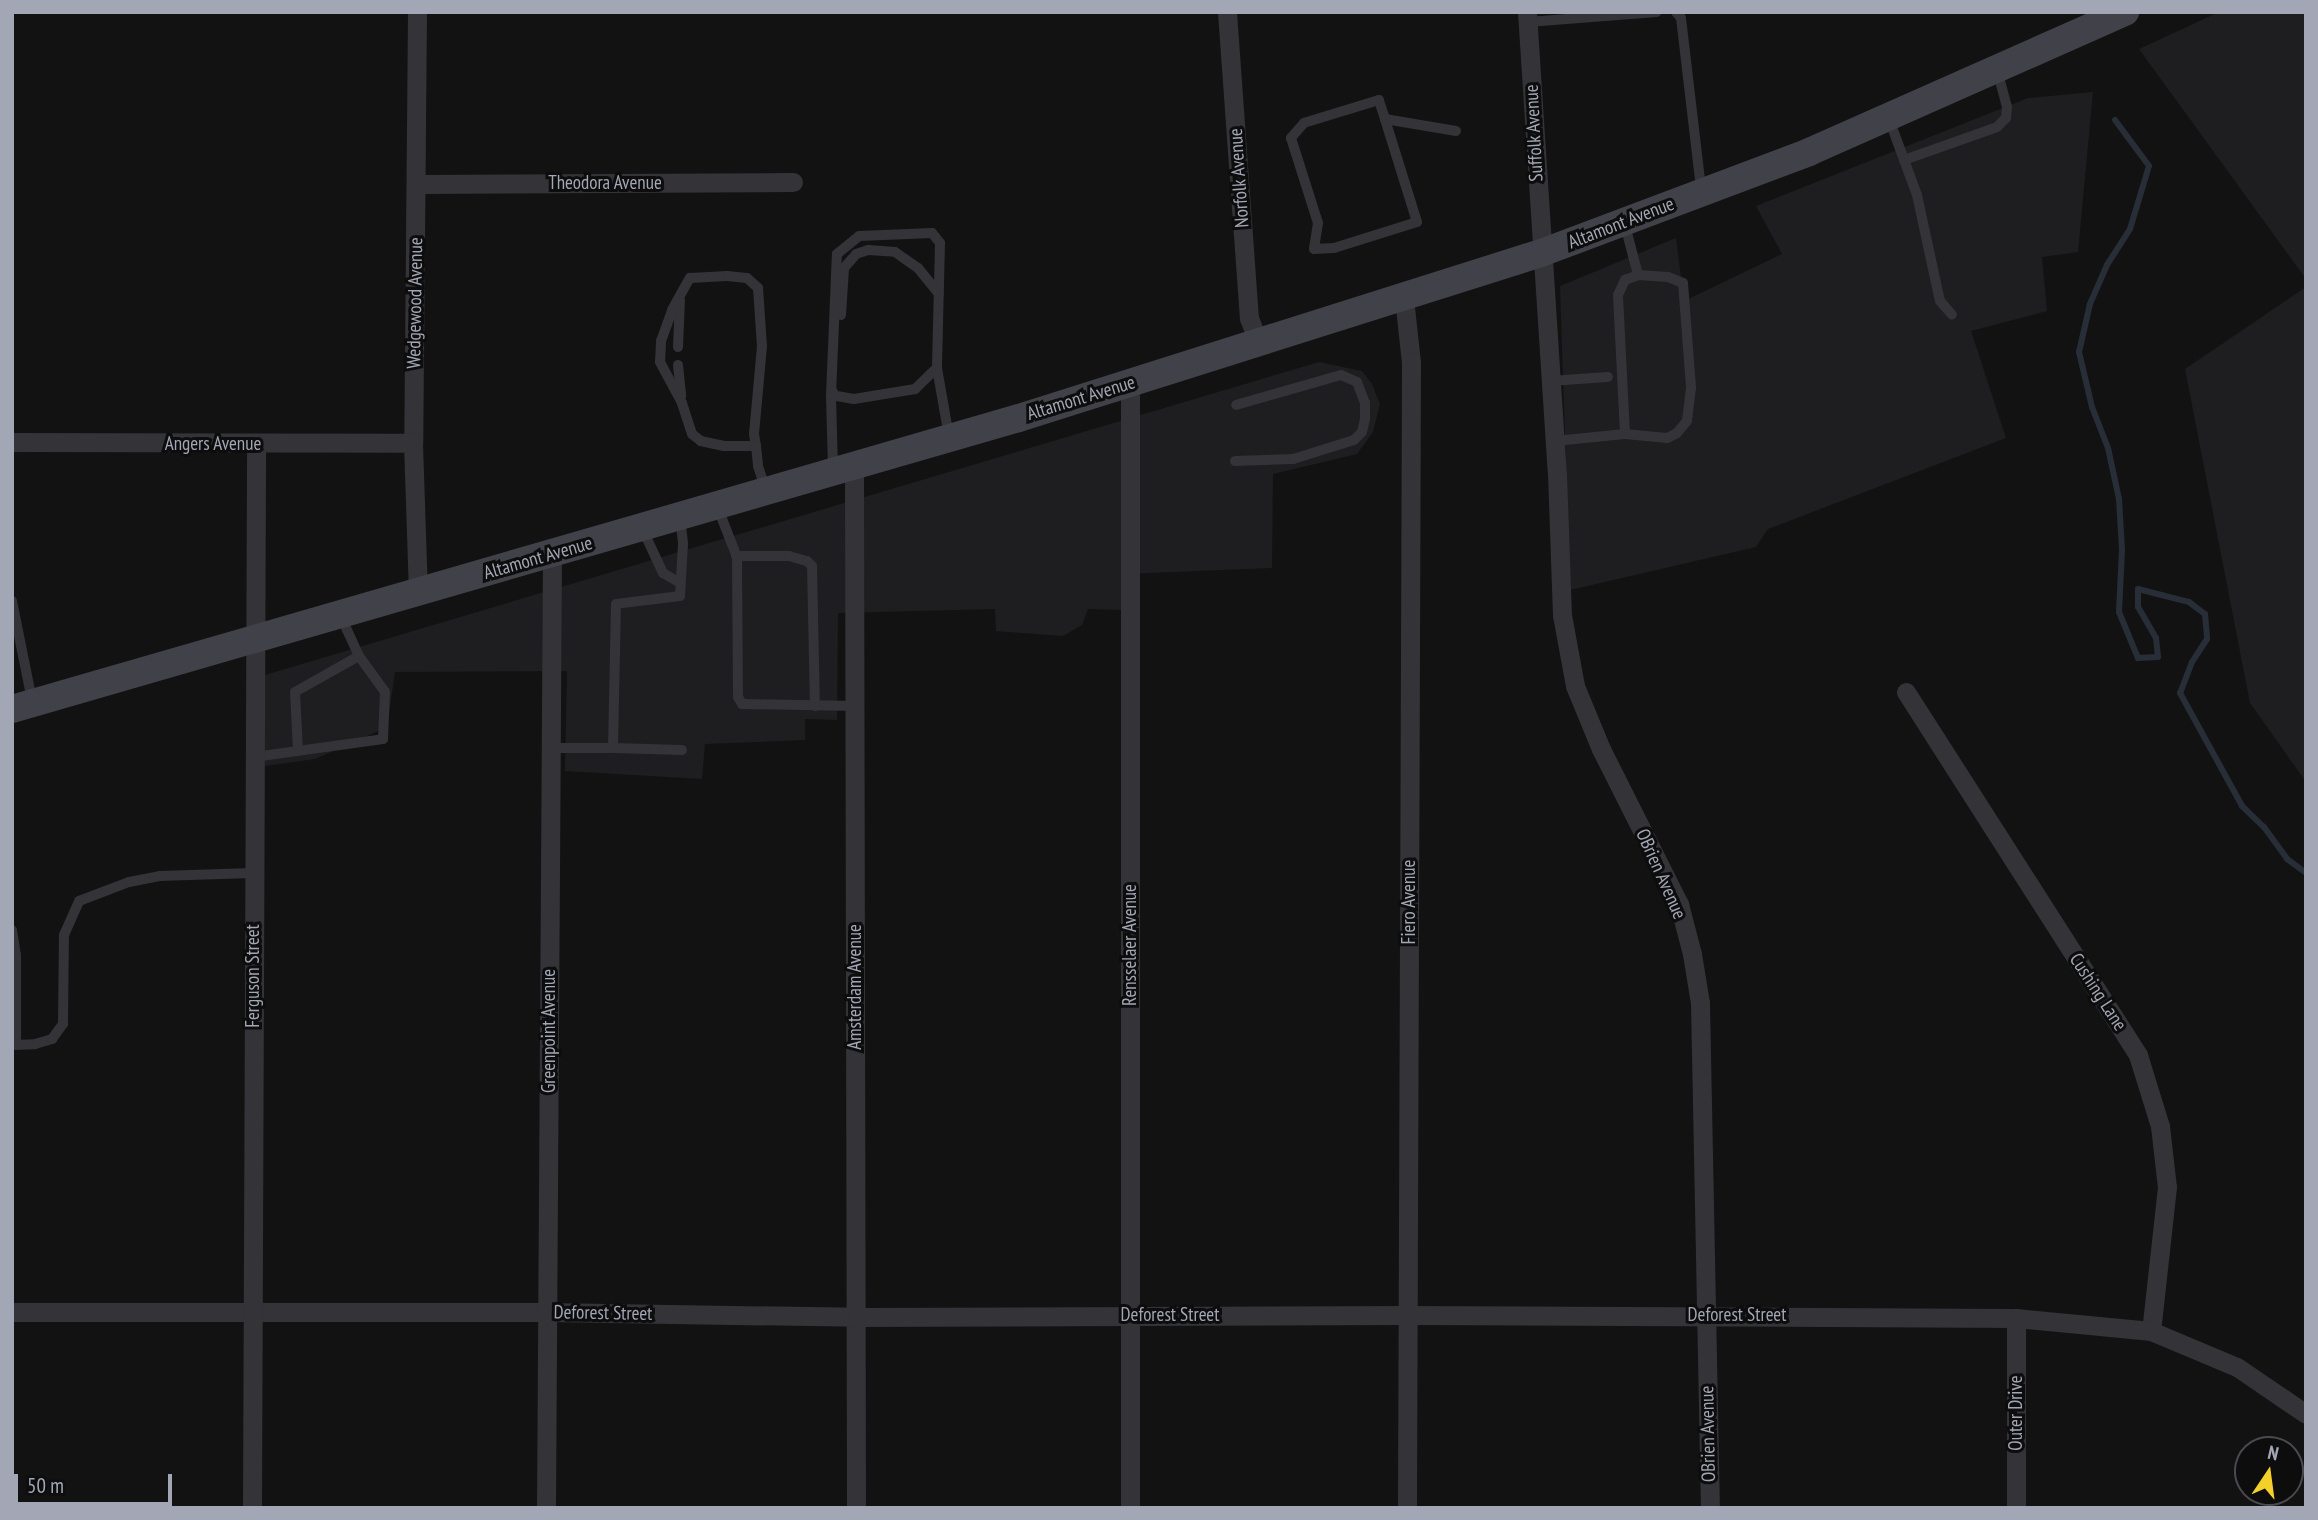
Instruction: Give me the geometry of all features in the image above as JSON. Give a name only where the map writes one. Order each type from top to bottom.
[{"type":"main road","name":"Altamont Avenue","points":[[22,706],[950,438],[1541,253],[1888,118],[2125,12]]},
{"type":"street","name":"Wedgewood Avenue","points":[[417,12],[413,443],[418,593]]},
{"type":"street","name":"Norfolk Avenue","points":[[1227,12],[1249,318],[1258,342]]},
{"type":"street","name":"Suffolk Avenue","points":[[1527,17],[1541,253]]},
{"type":"street","name":"Theodora Avenue","points":[[417,184],[793,182]]},
{"type":"street","name":"OBrien Avenue","points":[[1541,253],[1555,442],[1562,615],[1575,686],[1601,749],[1679,904],[1692,954],[1700,1003],[1710,1508]]},
{"type":"street","name":"Fiero Avenue","points":[[1404,298],[1411,362],[1407,1508]]},
{"type":"street","name":"Rensselaer Avenue","points":[[1130,383],[1130,1508]]},
{"type":"street","name":"Angers Avenue","points":[[12,442],[413,443]]},
{"type":"street","name":"Ferguson Street","points":[[252,1508],[256,444]]},
{"type":"street","name":"Amsterdam Avenue","points":[[843,468],[855,706],[856,1508]]},
{"type":"street","name":"Greenpoint Avenue","points":[[546,1508],[552,554]]},
{"type":"street","name":"Cushing Lane","points":[[1906,692],[2138,1055],[2160,1126],[2167,1187],[2151,1331]]},
{"type":"street","name":"Deforest Street","points":[[12,1311],[547,1312],[857,1317],[1706,1315],[2016,1318],[2151,1331],[2237,1367],[2306,1414]]},
{"type":"street","name":"Outer Drive","points":[[2016,1318],[2016,1508]]},
{"type":"lane","points":[[1527,17],[1657,12]]},
{"type":"lane","points":[[1676,12],[1681,18],[1696,166],[1702,192]]},
{"type":"lane","points":[[1904,160],[1997,127],[2006,118],[2007,107],[1997,70]]},
{"type":"lane","points":[[1379,100],[1385,119],[1417,222],[1334,248],[1314,248],[1318,223],[1292,138],[1304,123],[1379,100]]},
{"type":"lane","points":[[1888,118],[1917,195],[1940,300],[1952,315]]},
{"type":"lane","points":[[1385,119],[1456,131]]},
{"type":"lane","points":[[1624,221],[1638,275]]},
{"type":"lane","points":[[843,468],[831,395],[837,254],[859,236],[932,233],[940,243],[937,368],[950,438]]},
{"type":"lane","points":[[831,395],[837,383],[844,268],[856,254],[867,250],[895,252],[918,268],[939,295]]},
{"type":"lane","points":[[1555,442],[1625,434],[1667,438],[1677,433],[1687,421],[1691,388],[1683,283],[1668,277],[1638,275],[1625,280],[1618,295],[1625,434]]},
{"type":"lane","points":[[756,446],[724,446],[701,441],[692,434],[682,403],[660,362],[661,341],[690,278],[747,278],[758,288],[762,346],[756,446],[758,466],[767,491]]},
{"type":"lane","points":[[678,347],[680,296]]},
{"type":"lane","points":[[678,365],[682,403]]},
{"type":"lane","points":[[831,395],[854,399],[915,389],[937,368]]},
{"type":"lane","points":[[1234,461],[1293,458],[1354,440],[1362,432],[1365,418],[1365,403],[1357,382],[1341,374],[1236,405]]},
{"type":"lane","points":[[1550,381],[1608,377]]},
{"type":"lane","points":[[717,505],[736,556],[738,697],[742,704],[855,706]]},
{"type":"lane","points":[[613,748],[616,604],[680,596],[683,544],[680,517]]},
{"type":"lane","points":[[642,528],[663,573],[680,583]]},
{"type":"lane","points":[[736,556],[798,558],[812,566],[815,706]]},
{"type":"lane","points":[[12,601],[22,706]]},
{"type":"lane","points":[[253,757],[383,739],[385,692],[359,656],[341,616]]},
{"type":"lane","points":[[298,751],[295,692],[359,656]]},
{"type":"lane","points":[[551,748],[682,750]]},
{"type":"lane","points":[[12,930],[16,955],[14,1045],[35,1044],[52,1039],[63,1024],[64,935],[79,901],[129,882],[149,878],[253,873]]},
{"type":"shaded area","points":[[2219,12],[2306,12],[2306,279],[2139,49]]},
{"type":"shaded area","points":[[2093,92],[2078,252],[2042,257],[2047,311],[1971,331],[2006,438],[1768,529],[1756,547],[1570,590],[1560,286],[1676,238],[1684,301],[1782,254],[1756,206],[2028,98]]},
{"type":"shaded area","points":[[2306,287],[2306,782],[2250,703],[2185,369]]},
{"type":"shaded area","points":[[1319,362],[1362,371],[1372,384],[1380,404],[1373,432],[1357,454],[1273,474],[1272,568],[1122,574],[1122,610],[1088,609],[1082,625],[1063,636],[996,631],[995,609],[838,613],[837,720],[805,719],[805,740],[705,744],[702,779],[565,771],[567,671],[395,672],[387,727],[315,759],[265,766],[265,675]]},
{"type":"waterway","points":[[2115,120],[2149,166],[2130,229],[2107,265],[2090,304],[2079,352],[2092,407],[2108,448],[2119,499],[2122,550],[2119,612],[2138,658],[2158,657],[2156,638],[2138,607],[2138,589],[2189,602],[2205,614],[2207,639],[2192,662],[2180,693],[2242,806],[2264,827],[2287,859],[2306,873]]}]
